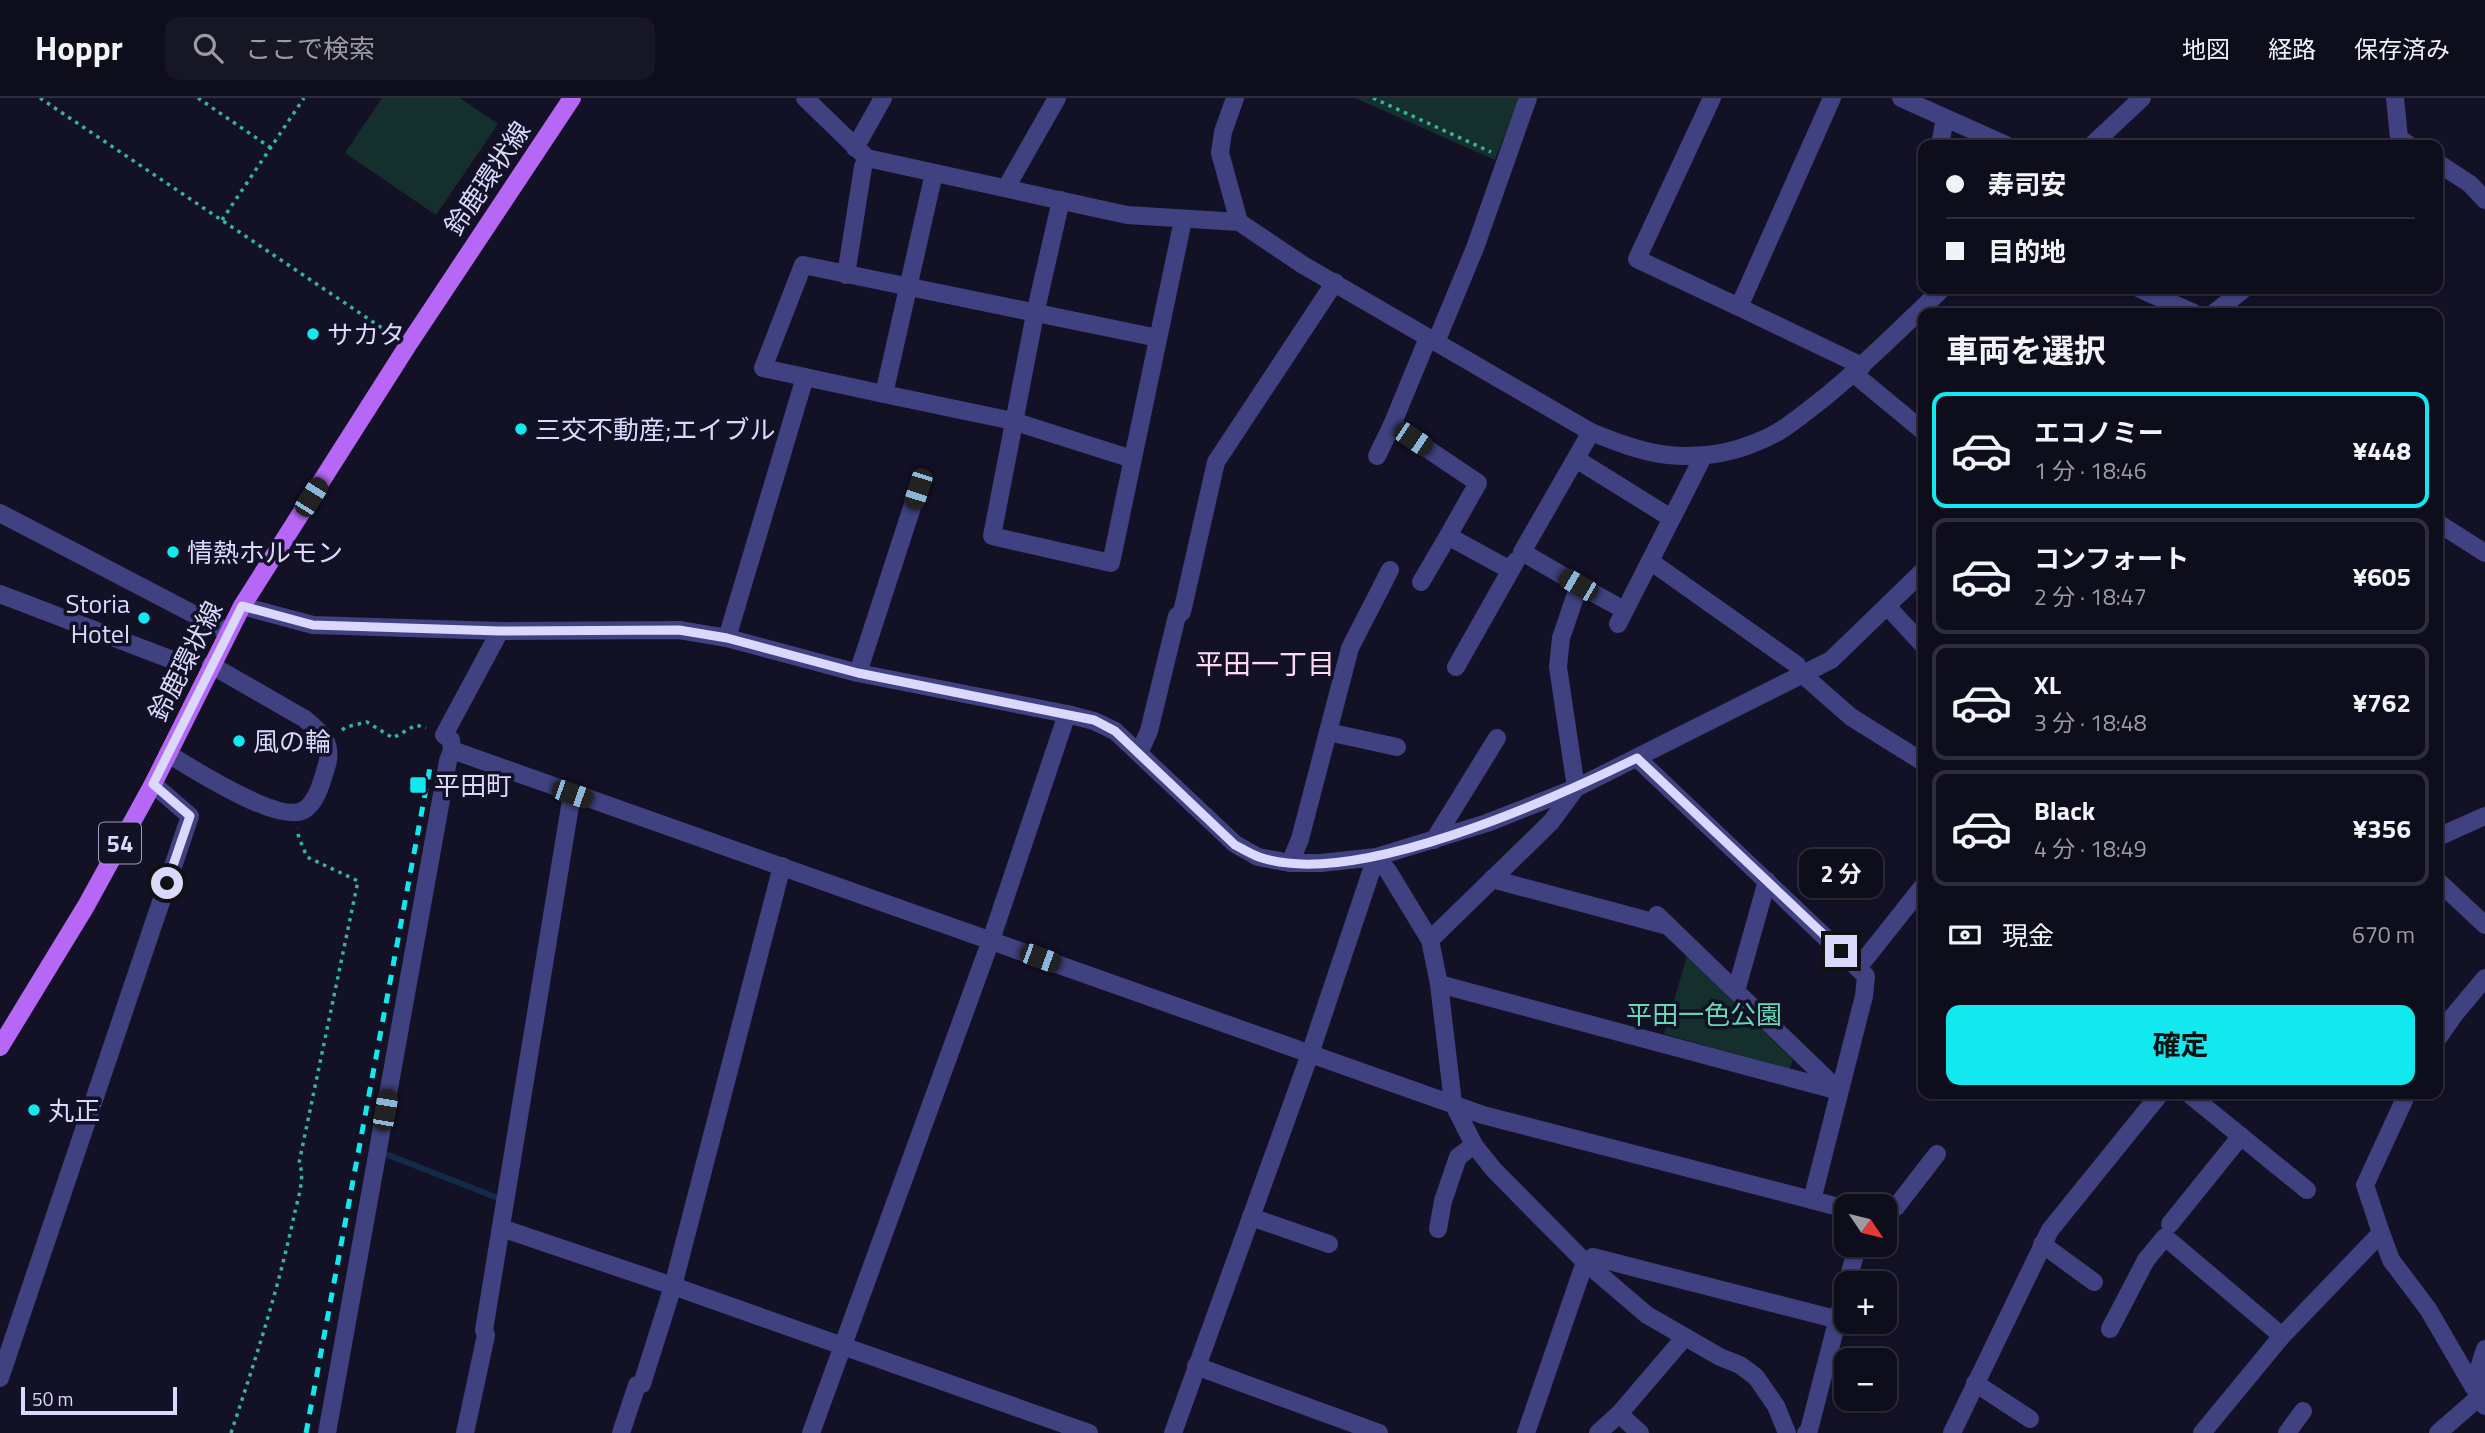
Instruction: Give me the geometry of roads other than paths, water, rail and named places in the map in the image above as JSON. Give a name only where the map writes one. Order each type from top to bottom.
[{"type":"main road","name":"鈴鹿環状線","points":[[0,1047],[86,906],[153,784],[242,606],[408,345],[572,98]]},
{"type":"street","points":[[805,98],[861,153],[933,173],[1127,215],[1239,222],[1432,340],[1591,432],[1629,447],[1668,455],[1704,455],[1743,447],[1779,432],[1858,370],[1918,312]]},
{"type":"street","points":[[846,275],[863,167],[861,153],[883,98]]},
{"type":"street","points":[[1235,98],[1223,132],[1220,153],[1239,222]]},
{"type":"street","points":[[1377,456],[1475,248],[1528,98]]},
{"type":"street","points":[[1712,98],[1637,259],[1739,307],[1858,370],[1918,425]]},
{"type":"street","points":[[1739,307],[1832,98]]},
{"type":"street","points":[[1901,98],[1995,140]]},
{"type":"street","points":[[2097,140],[2142,98]]},
{"type":"street","points":[[2395,98],[2399,138],[2402,140]]},
{"type":"street","points":[[1006,188],[1055,99]]},
{"type":"street","points":[[1941,140],[1945,118]]},
{"type":"street","points":[[2443,166],[2470,184],[2485,200]]},
{"type":"street","points":[[884,394],[933,173]]},
{"type":"street","points":[[1061,200],[1013,421],[992,536],[1111,563],[1183,220]]},
{"type":"street","points":[[1132,459],[1013,421],[763,368],[803,265],[1158,338]]},
{"type":"street","points":[[1139,753],[1149,731],[1177,616],[1182,612],[1216,462],[1335,282]]},
{"type":"street","points":[[1922,308],[1937,294]]},
{"type":"street","points":[[2151,294],[2183,308]]},
{"type":"street","points":[[2220,308],[2238,294]]},
{"type":"street","points":[[727,638],[805,377]]},
{"type":"street","points":[[1392,425],[1478,483],[1421,582]]},
{"type":"street","points":[[1456,667],[1591,432]]},
{"type":"street","points":[[1522,552],[1578,585],[1621,617],[1704,455]]},
{"type":"street","points":[[1576,459],[1671,518]]},
{"type":"street","points":[[858,673],[918,489]]},
{"type":"street","points":[[0,513],[228,632]]},
{"type":"street","points":[[2443,526],[2485,553]]},
{"type":"street","points":[[1448,536],[1510,570]]},
{"type":"street","points":[[1650,561],[1797,665],[1802,674],[1851,717],[1918,759]]},
{"type":"street","points":[[1290,863],[1300,839],[1350,648],[1390,570]]},
{"type":"street","points":[[242,606],[313,625],[499,631],[679,630],[727,638],[858,673],[1094,720],[1115,731],[1235,845],[1258,857],[1290,863],[1321,863],[1376,857],[1434,840],[1487,823],[1576,788],[1830,660],[1918,576]]},
{"type":"street","points":[[1430,940],[1551,822],[1576,788],[1558,667],[1561,638],[1578,585]]},
{"type":"street","points":[[0,594],[175,661]]},
{"type":"street","points":[[1887,606],[1918,640]]},
{"type":"street","points":[[327,1433],[448,761],[448,743],[499,631]]},
{"type":"street","points":[[168,754],[248,800],[275,810],[295,813],[305,810],[319,790],[330,756],[327,741],[305,719],[211,665]]},
{"type":"street","points":[[811,1433],[990,940],[1068,714]]},
{"type":"street","points":[[1328,732],[1397,747]]},
{"type":"street","points":[[1434,840],[1497,738]]},
{"type":"street","points":[[448,743],[572,794],[1453,1102],[1483,1115],[1834,1206]]},
{"type":"street","points":[[1637,758],[1866,976],[1866,985],[1812,1200]]},
{"type":"street","points":[[0,1378],[190,816],[153,784]]},
{"type":"street","points":[[466,1433],[486,1335],[484,1330],[572,794]]},
{"type":"street","points":[[2443,835],[2485,816]]},
{"type":"street","points":[[1376,857],[1388,871],[1430,940],[1439,984],[1453,1102],[1474,1145],[1494,1170],[1585,1262],[1647,1315],[1684,1338],[1740,1365],[1756,1377],[1776,1406],[1787,1433]]},
{"type":"street","points":[[1172,1433],[1310,1054],[1376,857]]},
{"type":"street","points":[[621,1433],[637,1385],[642,1384],[673,1286],[782,866]]},
{"type":"street","points":[[1492,879],[1663,920],[1839,1091]]},
{"type":"street","points":[[1736,991],[1767,881]]},
{"type":"street","points":[[2443,886],[2485,925]]},
{"type":"street","points":[[1857,968],[1918,892]]},
{"type":"street","points":[[2443,1031],[2485,978]]},
{"type":"street","points":[[1439,984],[1839,1091]]},
{"type":"street","points":[[1952,1433],[2042,1244],[2065,1210],[2156,1099]]},
{"type":"street","points":[[2195,1099],[2307,1190]]},
{"type":"street","points":[[2405,1099],[2365,1185],[2391,1260],[2428,1308],[2479,1398]]},
{"type":"street","points":[[2170,1224],[2241,1136]]},
{"type":"street","points":[[1438,1229],[1443,1201],[1458,1157],[1474,1145]]},
{"type":"street","points":[[1897,1206],[1937,1154]]},
{"type":"street","points":[[1251,1216],[1329,1244]]},
{"type":"street","points":[[501,1228],[1089,1433]]},
{"type":"street","points":[[2202,1433],[2282,1336],[2381,1233]]},
{"type":"street","points":[[2110,1329],[2146,1260],[2165,1237],[2282,1336]]},
{"type":"street","points":[[2042,1244],[2094,1282]]},
{"type":"street","points":[[1526,1433],[1585,1262],[1593,1257],[1834,1319]]},
{"type":"street","points":[[1806,1433],[1835,1334]]},
{"type":"street","points":[[1598,1433],[1619,1414],[1684,1338]]},
{"type":"street","points":[[2438,1433],[2479,1398],[2485,1349]]},
{"type":"street","points":[[1196,1366],[1379,1433]]},
{"type":"street","points":[[1975,1383],[2030,1419]]},
{"type":"street","points":[[2287,1433],[2303,1411]]},
{"type":"street","points":[[1619,1414],[1640,1433]]},
{"type":"waterway","points":[[388,1155],[498,1198]]},
{"type":"railway","points":[[306,1433],[431,762]]},
{"type":"place","name":"サカタ","points":[[313,334]]},
{"type":"place","name":"三交不動産;エイブル","points":[[521,429]]},
{"type":"place","name":"情熱ホルモン","points":[[173,552]]},
{"type":"place","name":"Storia Hotel","points":[[144,618]]},
{"type":"place","name":"風の輪","points":[[239,741]]},
{"type":"place","name":"平田町","points":[[418,785]]},
{"type":"place","name":"丸正","points":[[34,1110]]},
{"type":"district","name":"平田一丁目","points":[[1265,663]]},
{"type":"park label","name":"平田一色公園","points":[[1704,1014]]}]
